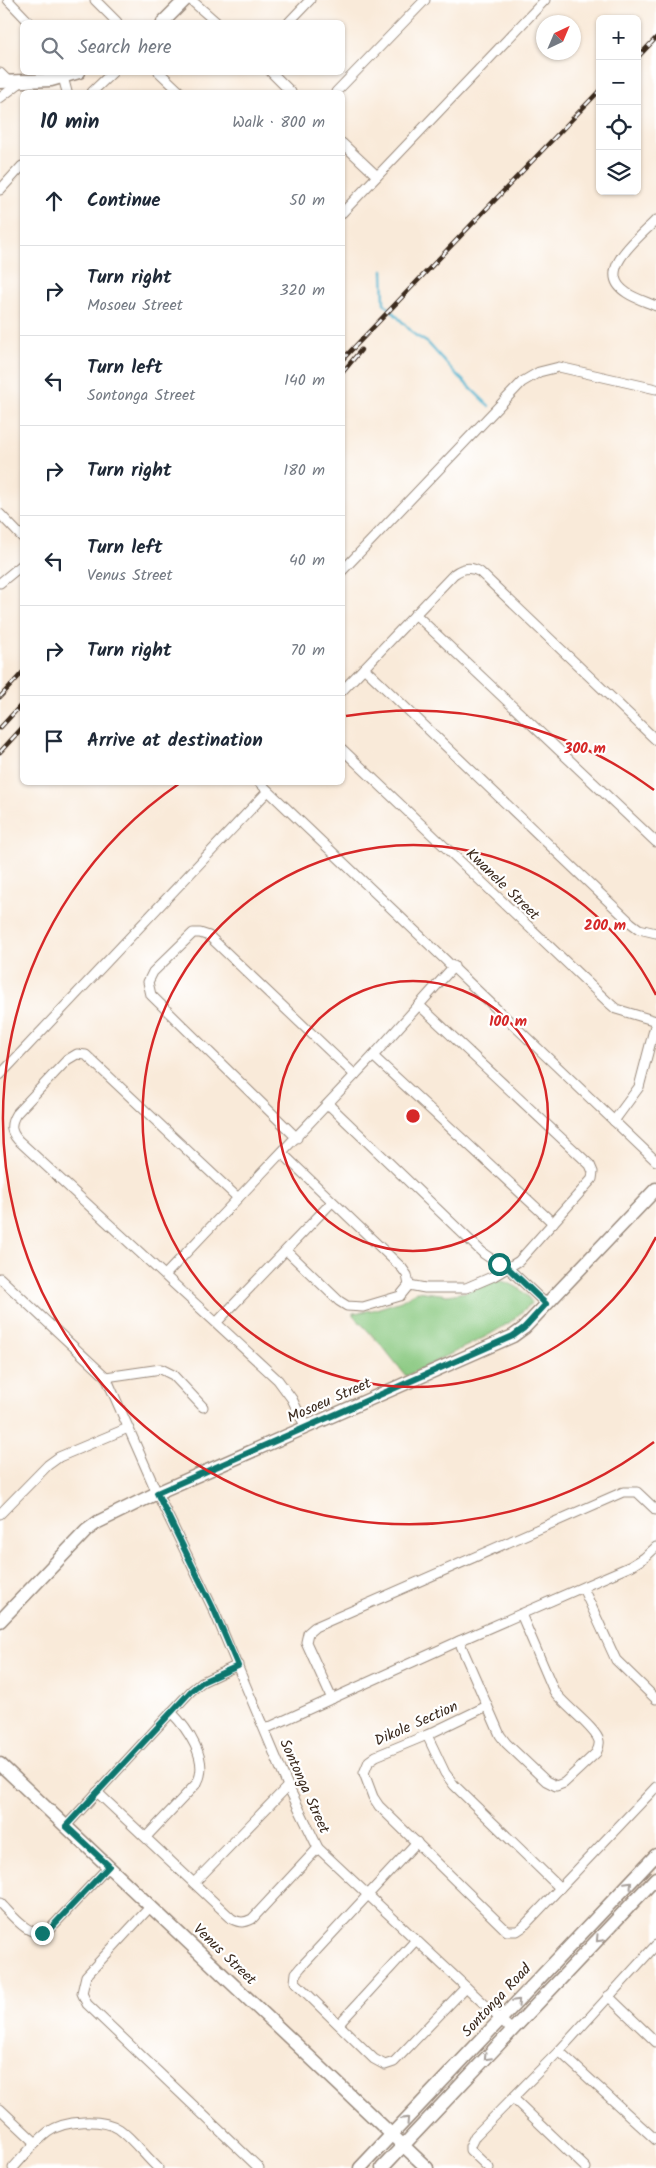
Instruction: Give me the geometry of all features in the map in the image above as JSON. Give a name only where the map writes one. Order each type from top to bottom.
[{"type":"street","points":[[8,0],[27,20]]},
{"type":"street","points":[[95,0],[115,20]]},
{"type":"street","points":[[165,20],[185,0]]},
{"type":"street","points":[[191,0],[214,20]]},
{"type":"street","points":[[290,20],[310,0]]},
{"type":"street","points":[[338,90],[425,0]]},
{"type":"street","points":[[345,210],[545,0]]},
{"type":"street","points":[[0,98],[8,80],[69,75]]},
{"type":"street","points":[[94,90],[109,75]]},
{"type":"street","points":[[162,75],[178,90]]},
{"type":"street","points":[[274,75],[289,90]]},
{"type":"street","points":[[63,77],[66,90]]},
{"type":"street","points":[[345,146],[377,176]]},
{"type":"street","points":[[0,190],[20,168]]},
{"type":"street","points":[[656,220],[618,260],[614,270],[618,284],[626,293],[656,306]]},
{"type":"street","points":[[345,567],[515,389],[531,376],[559,367],[656,389]]},
{"type":"street","points":[[0,514],[20,535]]},
{"type":"street","points":[[0,584],[20,567]]},
{"type":"street","points":[[345,688],[459,570],[475,569],[656,740]]},
{"type":"street","points":[[415,614],[656,842]]},
{"type":"street","points":[[364,668],[631,923],[639,929],[656,933]]},
{"type":"street","name":"Kwanele Street","points":[[345,752],[616,1009],[656,1022]]},
{"type":"street","points":[[262,785],[454,966],[656,1161]]},
{"type":"street","points":[[0,1075],[268,791]]},
{"type":"street","points":[[297,1138],[152,995],[148,982],[153,972],[193,933],[209,936],[355,1075]]},
{"type":"street","points":[[165,1275],[297,1138],[420,1006],[454,966]]},
{"type":"street","points":[[409,1285],[425,1288],[466,1288],[484,1282],[518,1261],[590,1183],[593,1175],[592,1169],[420,1006]]},
{"type":"street","points":[[614,1121],[639,1087],[656,1022]]},
{"type":"street","points":[[238,1198],[86,1055],[77,1054],[68,1060],[16,1114],[11,1126],[18,1140],[284,1386],[306,1428]]},
{"type":"street","points":[[373,1056],[553,1223]]},
{"type":"street","points":[[328,1104],[484,1254],[507,1267],[546,1304]]},
{"type":"street","points":[[282,1153],[402,1268],[407,1275],[409,1285],[400,1296],[362,1307],[347,1306],[339,1301],[287,1251]]},
{"type":"street","name":"Mosoeu Street","points":[[0,1621],[87,1530],[157,1493],[513,1336],[524,1328],[656,1189]]},
{"type":"street","points":[[217,1322],[332,1202]]},
{"type":"street","points":[[0,1278],[106,1377],[161,1369],[173,1375],[203,1407]]},
{"type":"street","name":"Sontonga Street","points":[[106,1377],[157,1493],[215,1612],[288,1786],[318,1848],[512,2030]]},
{"type":"street","points":[[0,1514],[48,1465],[59,1457],[128,1428]]},
{"type":"street","points":[[332,1699],[306,1642],[308,1633],[315,1627],[623,1492],[637,1492],[656,1510]]},
{"type":"street","points":[[265,1729],[459,1641],[638,1563],[656,1547]]},
{"type":"street","points":[[582,1588],[616,1660],[656,1699]]},
{"type":"street","points":[[459,1641],[487,1706],[506,1743],[551,1785],[564,1783],[596,1753],[599,1748],[598,1740],[596,1735],[554,1691],[521,1614]]},
{"type":"street","points":[[66,1826],[171,1712],[202,1682],[238,1666]]},
{"type":"street","name":"Dikole Section","points":[[417,1842],[379,1806],[373,1797],[364,1773],[369,1761],[376,1756],[427,1736],[487,1706]]},
{"type":"street","points":[[146,1837],[197,1783],[201,1775],[200,1760],[188,1733],[171,1712]]},
{"type":"street","points":[[427,1736],[445,1773],[454,1786],[560,1888]]},
{"type":"street","name":"Venus Street","points":[[0,1764],[427,2168]]},
{"type":"street","points":[[194,1883],[288,1786]]},
{"type":"street","points":[[466,1987],[390,2064],[379,2064],[299,1987],[295,1978],[301,1967],[417,1842],[507,1931],[511,1932],[523,1927],[656,1787]]},
{"type":"street","points":[[97,1792],[232,1919],[239,1923],[245,1923],[252,1919],[318,1848]]},
{"type":"street","name":"Sontonga Road","points":[[360,2168],[656,1855]]},
{"type":"street","points":[[0,1903],[29,1930],[42,1933],[48,1931],[109,1866]]},
{"type":"street","points":[[382,2168],[656,1878]]},
{"type":"street","points":[[151,1906],[86,1976],[82,1993],[87,2004],[259,2168]]},
{"type":"street","points":[[339,2024],[416,1940]]},
{"type":"street","points":[[489,2168],[474,2154],[470,2146],[475,2136],[559,2051],[656,1946]]},
{"type":"street","points":[[608,1996],[656,2042]]},
{"type":"street","points":[[559,2051],[656,2140]]},
{"type":"street","points":[[512,2098],[586,2168]]},
{"type":"street","points":[[0,2108],[36,2143]]},
{"type":"street","points":[[13,2168],[36,2143],[58,2127],[95,2121],[108,2123],[120,2130],[158,2168]]},
{"type":"green space","points":[[497,1280],[517,1287],[532,1303],[509,1323],[487,1336],[406,1376],[383,1347],[353,1315],[353,1313],[373,1310],[401,1301],[417,1291],[448,1295],[466,1292]]},
{"type":"waterway","points":[[383,270],[384,303],[415,335],[428,343],[489,406]]},
{"type":"railway","points":[[641,54],[656,38]]},
{"type":"railway","points":[[345,357],[596,94]]},
{"type":"railway","points":[[345,369],[361,350]]},
{"type":"railway","points":[[0,697],[20,675]]},
{"type":"railway","points":[[0,728],[20,706]]},
{"type":"railway","points":[[0,752],[20,730]]},
{"type":"route","points":[[42,1933],[48,1931],[109,1866],[66,1826],[191,1691],[202,1682],[238,1666],[215,1612],[157,1493],[513,1336],[524,1328],[546,1304],[507,1267],[499,1264]]}]
